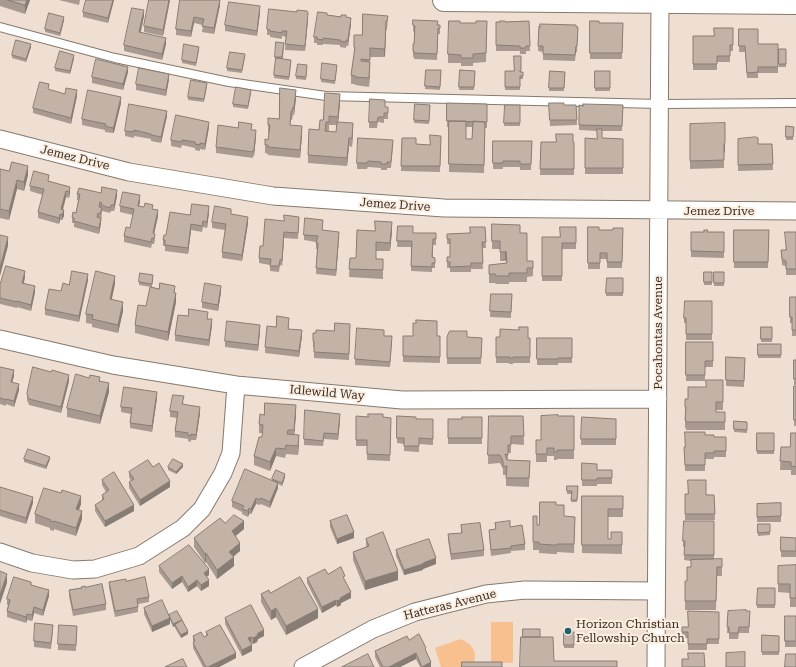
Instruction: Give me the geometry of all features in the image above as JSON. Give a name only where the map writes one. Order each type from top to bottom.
[{"type":"main road","points":[[444,0],[796,3]]},
{"type":"street","name":"Pocahontas Avenue","points":[[656,667],[660,1]]},
{"type":"street","name":"Jemez Drive","points":[[0,139],[129,172],[273,196],[444,208],[796,211]]},
{"type":"street","name":"Idlewild Way","points":[[0,339],[113,365],[236,385],[402,400],[658,398]]},
{"type":"street","points":[[0,552],[32,563],[73,570],[95,569],[139,556],[183,528],[202,509],[223,473],[230,453],[236,385]]},
{"type":"street","name":"Hatteras Avenue","points":[[303,667],[373,629],[415,612],[486,594],[525,590],[656,591]]},
{"type":"lane","points":[[0,27],[115,58],[229,82],[326,96],[660,104],[796,103]]},
{"type":"shaded area","points":[[491,622],[513,622],[513,663],[491,663]]},
{"type":"shaded area","points":[[461,639],[469,644],[474,650],[474,663],[471,667],[441,667],[435,648]]},
{"type":"building","points":[[8,0],[27,0],[25,5]]},
{"type":"building","points":[[86,0],[113,0],[108,18],[83,12]]},
{"type":"building","points":[[149,0],[169,0],[163,30],[144,26]]},
{"type":"building","points":[[180,0],[220,0],[214,28],[202,26],[204,19],[194,17],[191,31],[176,29]]},
{"type":"building","points":[[229,2],[260,6],[257,31],[225,25]]},
{"type":"building","points":[[132,8],[144,10],[139,32],[166,38],[162,54],[124,45]]},
{"type":"building","points":[[269,9],[297,12],[297,10],[307,11],[305,46],[285,44],[287,31],[282,31],[282,33],[267,29]]},
{"type":"building","points":[[318,12],[341,17],[341,15],[346,15],[346,17],[351,18],[348,40],[346,40],[346,42],[323,38],[323,40],[314,37]]},
{"type":"building","points":[[49,13],[64,17],[60,33],[45,29]]},
{"type":"building","points":[[363,14],[388,16],[386,21],[384,49],[370,48],[370,60],[361,59],[361,61],[370,62],[369,78],[355,77],[351,75],[355,47],[354,35],[362,35]]},
{"type":"building","points":[[413,20],[438,21],[437,25],[440,25],[440,28],[438,28],[437,54],[414,53],[413,44],[415,26],[413,25]]},
{"type":"building","points":[[449,21],[476,23],[476,21],[487,21],[486,53],[473,54],[473,58],[461,58],[461,55],[448,54]]},
{"type":"building","points":[[529,21],[530,46],[520,48],[520,46],[496,45],[496,22]]},
{"type":"building","points":[[590,21],[599,21],[599,23],[623,23],[622,53],[590,53]]},
{"type":"building","points":[[540,24],[576,25],[576,27],[578,27],[575,55],[543,54],[543,46],[538,46]]},
{"type":"building","points":[[714,28],[733,28],[733,45],[730,45],[730,56],[717,56],[717,64],[693,64],[693,36],[714,36]]},
{"type":"building","points":[[739,29],[758,29],[758,44],[778,44],[778,67],[758,67],[758,72],[747,73],[745,46],[739,46]]},
{"type":"building","points":[[16,40],[31,44],[26,59],[12,55]]},
{"type":"building","points":[[276,42],[284,43],[282,57],[275,57]]},
{"type":"building","points":[[184,44],[199,47],[196,63],[182,60]]},
{"type":"building","points":[[779,49],[786,49],[786,64],[779,64]]},
{"type":"building","points":[[60,51],[74,55],[70,71],[55,68]]},
{"type":"building","points":[[230,52],[245,54],[242,70],[227,68]]},
{"type":"building","points":[[514,56],[521,56],[520,72],[523,72],[523,76],[520,76],[520,87],[505,87],[505,71],[514,71]]},
{"type":"building","points":[[276,58],[291,60],[289,77],[274,75]]},
{"type":"building","points":[[96,59],[128,67],[123,84],[92,77]]},
{"type":"building","points":[[322,63],[337,65],[335,81],[321,79]]},
{"type":"building","points":[[298,64],[307,65],[306,77],[296,76]]},
{"type":"building","points":[[139,68],[169,74],[166,90],[136,84]]},
{"type":"building","points":[[426,70],[441,70],[440,87],[425,86]]},
{"type":"building","points":[[460,70],[475,71],[474,87],[459,87]]},
{"type":"building","points":[[550,71],[565,72],[564,88],[549,88]]},
{"type":"building","points":[[595,71],[610,71],[610,88],[595,88]]},
{"type":"building","points":[[191,80],[207,83],[204,99],[188,97]]},
{"type":"building","points":[[40,82],[49,84],[48,89],[65,94],[66,88],[77,90],[71,118],[33,108]]},
{"type":"building","points":[[236,87],[251,90],[248,106],[233,104]]},
{"type":"building","points":[[280,88],[296,90],[294,107],[291,111],[290,125],[302,126],[300,150],[268,147],[268,145],[265,145],[265,139],[268,140],[270,125],[268,125],[268,118],[279,119]]},
{"type":"building","points":[[88,90],[121,97],[113,128],[105,126],[106,124],[82,119]]},
{"type":"building","points":[[325,93],[340,94],[338,117],[329,116],[329,122],[326,122],[325,131],[336,132],[337,122],[353,123],[352,138],[349,138],[347,158],[308,155],[309,129],[319,130],[320,120],[323,120]]},
{"type":"building","points":[[370,99],[385,100],[385,107],[388,107],[388,113],[384,113],[384,117],[378,117],[377,122],[369,122]]},
{"type":"building","points":[[447,103],[487,104],[487,122],[447,121]]},
{"type":"building","points":[[549,103],[576,105],[577,120],[550,120]]},
{"type":"building","points":[[129,104],[167,111],[161,137],[134,130],[134,132],[125,131]]},
{"type":"building","points":[[415,104],[430,105],[429,121],[414,120]]},
{"type":"building","points":[[583,104],[623,105],[622,126],[579,125],[579,105],[583,106]]},
{"type":"building","points":[[505,105],[520,105],[520,123],[504,123]]},
{"type":"building","points":[[176,115],[209,122],[205,144],[200,143],[200,145],[195,144],[195,142],[171,140]]},
{"type":"building","points":[[449,121],[466,121],[466,139],[472,139],[473,121],[485,122],[484,165],[449,164]]},
{"type":"building","points":[[239,122],[252,124],[251,130],[256,130],[253,152],[216,147],[218,125],[238,128]]},
{"type":"building","points":[[725,123],[724,160],[690,161],[690,124]]},
{"type":"building","points":[[786,126],[794,127],[793,137],[786,137]]},
{"type":"building","points":[[597,129],[602,129],[602,138],[623,139],[623,168],[585,168],[585,138],[597,139]]},
{"type":"building","points":[[556,134],[573,134],[574,169],[540,169],[541,142],[556,142]]},
{"type":"building","points":[[430,135],[441,136],[440,166],[401,166],[402,138],[416,138],[416,144],[430,145]]},
{"type":"building","points":[[358,138],[393,140],[391,162],[387,162],[387,164],[368,161],[367,163],[357,163]]},
{"type":"building","points":[[758,138],[758,144],[772,144],[773,164],[738,165],[738,139]]},
{"type":"building","points":[[493,141],[532,141],[531,164],[520,164],[520,161],[503,161],[503,163],[493,163]]},
{"type":"building","points":[[12,162],[28,166],[24,182],[17,180],[9,211],[0,209],[0,169],[9,171]]},
{"type":"building","points":[[34,171],[49,175],[48,181],[70,187],[69,192],[66,191],[61,209],[64,210],[62,215],[60,214],[59,218],[38,212],[44,189],[30,186]]},
{"type":"building","points":[[102,187],[117,190],[114,205],[111,205],[110,208],[101,205],[102,203],[100,202],[99,207],[102,208],[97,217],[101,218],[99,228],[74,221],[74,218],[72,217],[73,212],[76,213],[80,194],[77,194],[79,188],[101,193]]},
{"type":"building","points":[[123,192],[140,195],[138,206],[144,207],[145,203],[153,205],[152,209],[158,210],[153,233],[155,234],[154,239],[152,238],[151,242],[124,236],[126,227],[130,228],[134,209],[120,206]]},
{"type":"building","points":[[192,204],[209,206],[207,222],[203,221],[202,226],[191,224],[188,248],[165,245],[165,240],[163,240],[164,235],[166,235],[170,212],[190,215]]},
{"type":"building","points":[[215,206],[231,209],[231,214],[248,217],[242,255],[222,252],[226,224],[212,222]]},
{"type":"building","points":[[284,215],[299,217],[298,233],[284,232],[282,260],[280,260],[279,266],[270,266],[271,259],[259,258],[260,246],[263,246],[265,219],[284,221]]},
{"type":"building","points":[[305,218],[323,220],[322,230],[339,232],[336,270],[316,268],[318,243],[316,243],[318,236],[304,235]]},
{"type":"building","points":[[375,221],[392,222],[390,243],[376,242],[376,259],[383,259],[383,270],[349,269],[350,258],[356,258],[357,230],[375,231]]},
{"type":"building","points":[[492,224],[520,225],[520,233],[527,233],[527,261],[533,261],[533,268],[527,268],[527,273],[509,273],[509,276],[496,276],[495,274],[489,274],[489,265],[507,263],[506,251],[500,252],[500,241],[492,241]]},
{"type":"building","points":[[398,226],[413,226],[413,233],[436,233],[436,239],[433,239],[432,257],[435,258],[435,263],[432,263],[432,267],[411,266],[412,241],[397,241]]},
{"type":"building","points":[[470,227],[485,227],[486,242],[482,242],[483,263],[471,263],[471,266],[450,267],[450,262],[447,262],[447,257],[450,257],[450,239],[447,239],[447,234],[470,233]]},
{"type":"building","points":[[560,227],[576,227],[576,243],[562,243],[562,276],[542,276],[542,237],[560,237]]},
{"type":"building","points":[[588,227],[599,227],[599,230],[623,228],[622,262],[607,262],[607,253],[600,253],[600,263],[588,263]]},
{"type":"building","points":[[704,230],[708,230],[707,232],[724,232],[724,252],[691,251],[691,232],[704,232]]},
{"type":"building","points":[[734,230],[769,230],[768,262],[734,262]]},
{"type":"building","points":[[785,232],[796,232],[796,269],[786,269],[786,261],[782,259],[781,250],[786,250]]},
{"type":"building","points":[[0,235],[8,237],[0,268]]},
{"type":"building","points":[[6,266],[25,271],[22,283],[35,286],[31,305],[0,298],[0,285]]},
{"type":"building","points":[[72,271],[88,274],[79,316],[45,309],[49,289],[61,291],[63,283],[69,285]]},
{"type":"building","points":[[96,271],[115,276],[110,299],[123,302],[118,325],[92,319],[93,315],[86,314]]},
{"type":"building","points":[[704,272],[712,272],[712,282],[704,282]]},
{"type":"building","points":[[714,272],[724,272],[724,283],[714,283]]},
{"type":"building","points":[[140,273],[153,275],[152,284],[139,282]]},
{"type":"building","points":[[607,278],[623,278],[623,293],[606,293]]},
{"type":"building","points":[[160,283],[175,286],[174,293],[176,293],[168,332],[135,325],[138,305],[146,306],[150,287],[159,289]]},
{"type":"building","points":[[205,283],[221,286],[218,305],[202,302]]},
{"type":"building","points":[[491,294],[512,294],[511,312],[490,311]]},
{"type":"building","points":[[790,297],[796,297],[796,330],[792,330],[792,317],[790,317]]},
{"type":"building","points":[[685,301],[712,301],[712,334],[686,334],[686,318],[684,318]]},
{"type":"building","points":[[189,309],[208,312],[207,319],[212,319],[209,340],[175,335],[178,315],[188,316]]},
{"type":"building","points":[[277,316],[289,318],[288,329],[302,330],[299,351],[265,347],[267,326],[276,327]]},
{"type":"building","points":[[416,320],[437,321],[437,336],[440,336],[440,357],[403,356],[403,336],[413,336],[413,323],[416,323]]},
{"type":"building","points":[[227,321],[260,325],[258,345],[225,341]]},
{"type":"building","points":[[335,323],[350,324],[349,354],[314,352],[313,333],[316,333],[316,330],[334,331]]},
{"type":"building","points":[[519,327],[528,327],[528,338],[530,338],[530,357],[496,357],[496,337],[500,337],[500,329],[519,330]]},
{"type":"building","points":[[761,327],[772,327],[772,339],[761,339]]},
{"type":"building","points":[[357,328],[384,330],[384,336],[392,336],[390,362],[355,359]]},
{"type":"building","points":[[450,331],[467,331],[467,337],[482,338],[481,358],[447,358],[447,337]]},
{"type":"building","points":[[537,338],[572,338],[572,358],[537,359]]},
{"type":"building","points":[[686,342],[713,342],[713,361],[705,361],[705,375],[686,375]]},
{"type":"building","points":[[758,344],[781,344],[781,355],[758,355]]},
{"type":"building","points":[[726,357],[745,358],[744,381],[726,380]]},
{"type":"building","points":[[794,360],[796,360],[796,379],[794,379]]},
{"type":"building","points":[[0,367],[14,370],[11,382],[19,384],[14,401],[0,398]]},
{"type":"building","points":[[33,367],[69,375],[61,407],[29,399],[27,394]]},
{"type":"building","points":[[76,374],[89,378],[90,375],[100,377],[99,381],[109,383],[100,416],[67,408]]},
{"type":"building","points":[[706,380],[723,380],[723,402],[716,402],[716,412],[725,412],[725,422],[686,422],[685,399],[688,399],[688,387],[706,387]]},
{"type":"building","points":[[794,386],[796,386],[796,420],[794,420]]},
{"type":"building","points":[[124,387],[157,392],[152,426],[130,423],[132,408],[121,407]]},
{"type":"building","points":[[173,395],[184,396],[182,404],[200,407],[196,435],[191,434],[191,436],[188,435],[188,433],[175,431],[178,412],[170,411]]},
{"type":"building","points":[[265,403],[296,405],[294,430],[288,430],[287,434],[299,435],[298,446],[286,445],[285,449],[276,448],[270,462],[254,456],[259,437],[262,437],[263,425],[259,424],[260,414],[264,415]]},
{"type":"building","points":[[305,410],[340,414],[338,434],[324,433],[323,441],[304,439]]},
{"type":"building","points":[[368,414],[383,414],[383,417],[391,418],[390,455],[367,454],[367,440],[356,440],[356,416],[368,417]]},
{"type":"building","points":[[397,416],[416,417],[416,419],[433,419],[433,439],[419,438],[419,446],[404,446],[404,438],[397,438]]},
{"type":"building","points":[[489,416],[523,416],[524,436],[511,436],[511,445],[508,445],[508,455],[505,454],[507,460],[530,461],[529,478],[506,478],[507,466],[503,466],[503,461],[500,455],[488,455]]},
{"type":"building","points":[[541,416],[574,416],[574,450],[557,450],[557,452],[554,452],[554,448],[547,448],[547,454],[536,454],[536,440],[541,440]]},
{"type":"building","points":[[462,417],[482,417],[482,438],[448,438],[448,419],[462,419]]},
{"type":"building","points":[[582,417],[616,419],[616,439],[581,439]]},
{"type":"building","points":[[734,421],[747,422],[747,430],[734,429]]},
{"type":"building","points":[[685,432],[705,432],[705,435],[726,437],[726,451],[705,453],[705,465],[685,465]]},
{"type":"building","points":[[757,433],[774,433],[774,451],[757,451]]},
{"type":"building","points":[[791,433],[796,433],[796,467],[791,466],[791,462],[780,461],[781,447],[790,447]]},
{"type":"building","points":[[28,449],[50,457],[46,466],[24,459]]},
{"type":"building","points":[[173,459],[183,464],[176,472],[168,467]]},
{"type":"building","points":[[148,460],[153,467],[159,463],[170,481],[140,500],[129,482],[134,479],[129,472]]},
{"type":"building","points":[[582,463],[597,464],[597,470],[612,470],[612,478],[582,480]]},
{"type":"building","points":[[245,469],[278,483],[270,502],[261,498],[260,500],[256,498],[251,509],[249,508],[248,511],[242,509],[244,506],[232,501]]},
{"type":"building","points":[[276,470],[285,474],[282,483],[272,479]]},
{"type":"building","points":[[114,472],[134,505],[105,521],[95,505],[104,499],[102,495],[109,490],[102,480]]},
{"type":"building","points":[[688,480],[706,480],[706,495],[714,495],[715,514],[685,514],[685,494],[688,494]]},
{"type":"building","points":[[567,486],[578,486],[577,500],[571,500],[572,491],[567,491]]},
{"type":"building","points":[[0,487],[33,497],[26,518],[0,510]]},
{"type":"building","points":[[44,488],[61,493],[62,490],[81,496],[76,509],[82,511],[76,528],[50,521],[51,520],[35,514]]},
{"type":"building","points":[[582,496],[623,496],[623,509],[608,509],[608,539],[611,539],[611,532],[622,532],[622,545],[582,545]]},
{"type":"building","points":[[540,502],[556,502],[556,505],[564,505],[564,516],[575,517],[574,544],[553,545],[533,542],[533,516],[537,516],[537,525],[539,525]]},
{"type":"building","points":[[781,503],[781,516],[757,517],[757,504]]},
{"type":"building","points":[[234,515],[244,521],[232,531],[240,543],[229,552],[234,557],[217,570],[194,538],[220,518],[225,523]]},
{"type":"building","points":[[347,515],[354,532],[337,539],[330,521]]},
{"type":"building","points":[[510,521],[510,527],[522,525],[525,544],[511,546],[511,548],[491,550],[489,530],[496,529],[495,523]]},
{"type":"building","points":[[684,521],[714,521],[714,555],[684,555]]},
{"type":"building","points":[[480,523],[484,550],[451,554],[448,534],[462,533],[461,525]]},
{"type":"building","points":[[758,524],[770,524],[770,532],[758,533]]},
{"type":"building","points":[[383,532],[398,571],[365,581],[353,552],[369,546],[366,539]]},
{"type":"building","points":[[781,537],[796,538],[796,551],[781,551]]},
{"type":"building","points":[[429,539],[436,558],[404,570],[396,550]]},
{"type":"building","points":[[189,545],[209,569],[204,573],[209,580],[201,585],[197,580],[188,587],[182,576],[172,583],[159,566]]},
{"type":"building","points":[[722,559],[722,567],[717,567],[716,601],[685,601],[687,567],[691,567],[691,560]]},
{"type":"building","points":[[796,565],[796,598],[790,598],[790,584],[778,584],[778,566]]},
{"type":"building","points":[[341,567],[345,576],[343,577],[351,592],[340,598],[341,599],[322,607],[307,578],[325,569],[328,574]]},
{"type":"building","points":[[0,571],[7,574],[0,595]]},
{"type":"building","points":[[14,577],[31,582],[31,585],[49,590],[43,610],[34,607],[32,615],[27,614],[26,617],[7,611],[10,600],[7,599]]},
{"type":"building","points":[[145,577],[149,597],[137,599],[138,607],[115,611],[109,582],[126,579],[126,581]]},
{"type":"building","points":[[300,577],[318,609],[286,626],[276,608],[271,611],[261,594],[269,590],[270,593]]},
{"type":"building","points":[[102,584],[106,604],[73,610],[69,590]]},
{"type":"building","points":[[758,588],[775,588],[775,605],[757,605]]},
{"type":"building","points":[[162,600],[170,618],[152,626],[144,608]]},
{"type":"building","points":[[251,605],[264,630],[253,638],[248,638],[252,645],[242,650],[225,618]]},
{"type":"building","points":[[177,611],[182,620],[173,624],[169,615]]},
{"type":"building","points":[[688,611],[719,612],[719,639],[707,639],[707,644],[688,644],[688,632],[682,632],[682,627],[688,627]]},
{"type":"building","points":[[728,611],[750,611],[749,627],[739,627],[738,633],[729,633],[729,627],[727,627]]},
{"type":"building","points":[[785,616],[796,616],[796,641],[785,641]]},
{"type":"building","points":[[182,620],[188,631],[181,635],[175,625]]},
{"type":"building","points":[[35,623],[53,625],[51,643],[34,641]]},
{"type":"building","points":[[59,625],[77,626],[76,645],[58,644]]},
{"type":"building","points":[[220,625],[236,653],[206,667],[193,643],[195,641],[193,636],[201,632],[204,637],[208,635],[206,632]]},
{"type":"building","points":[[523,629],[540,629],[540,637],[523,637]]},
{"type":"building","points":[[564,632],[574,632],[574,645],[564,645]]},
{"type":"building","points":[[419,634],[431,662],[422,667],[416,653],[389,667],[383,667],[375,651],[407,636],[409,640]]},
{"type":"building","points":[[762,635],[779,636],[779,652],[762,652]]},
{"type":"building","points":[[521,637],[553,637],[554,661],[617,661],[617,667],[520,667]]},
{"type":"building","points":[[745,652],[745,667],[726,667],[726,653]]},
{"type":"building","points":[[688,653],[704,653],[705,667],[682,667],[682,659],[688,659]]},
{"type":"building","points":[[368,654],[374,667],[342,667]]},
{"type":"building","points":[[786,654],[796,654],[796,667],[785,667]]},
{"type":"building","points":[[183,659],[187,667],[165,667]]},
{"type":"building","points":[[462,662],[502,662],[502,667],[462,667]]},
{"type":"place","name":"Horizon Christian Fellowship Church","points":[[568,631]]}]
